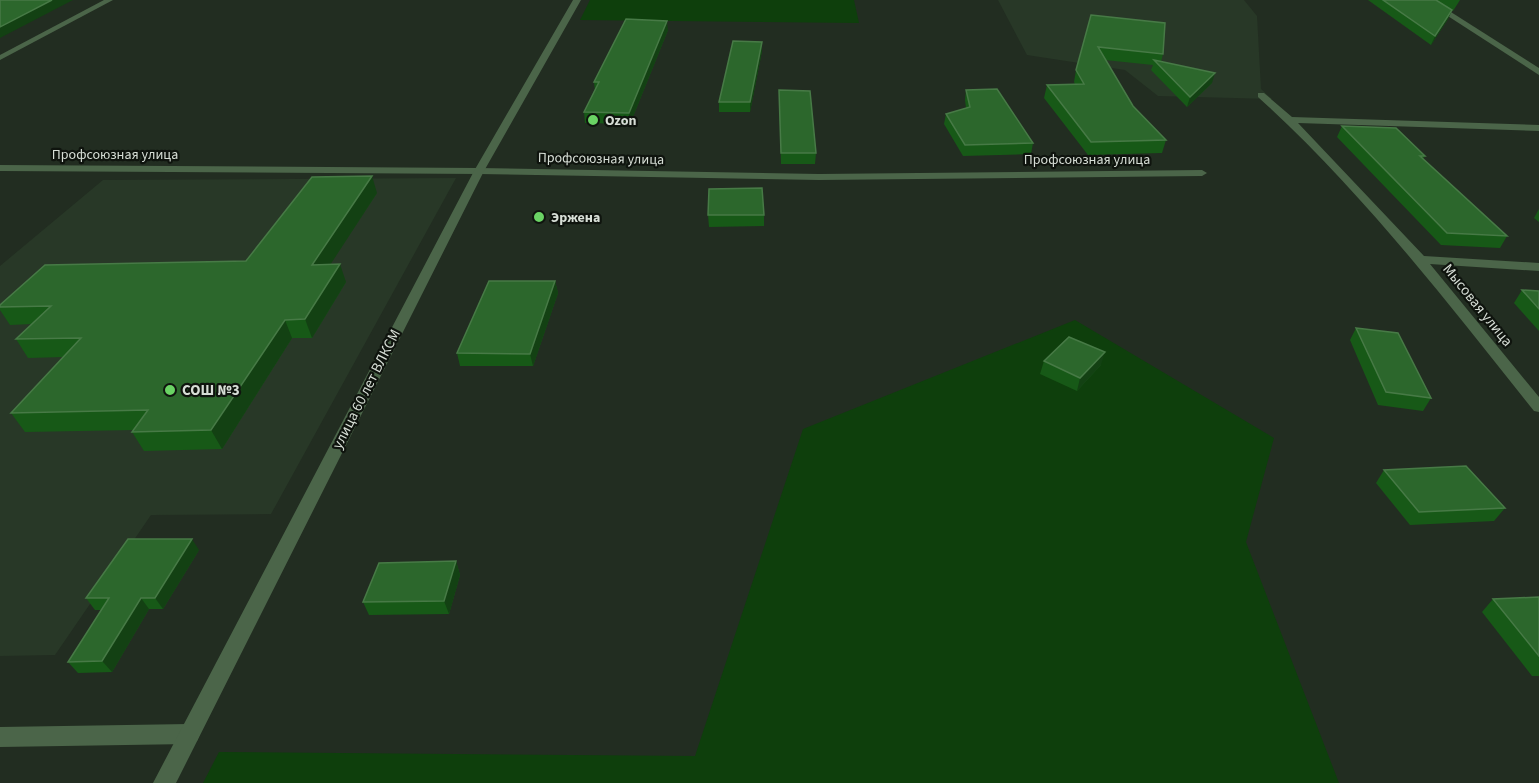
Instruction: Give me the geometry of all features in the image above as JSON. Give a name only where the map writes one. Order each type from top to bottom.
[{"type":"street","points":[[0,58],[109,0]]},
{"type":"street","name":"улица 60 лет ВЛКСМ","points":[[164,783],[479,171],[577,0]]},
{"type":"street","points":[[1428,0],[1539,72]]},
{"type":"street","points":[[1261,95],[1342,174],[1420,260]]},
{"type":"street","points":[[1289,120],[1539,128]]},
{"type":"street","name":"Профсоюзная улица","points":[[0,168],[479,171],[819,177],[1202,173]]},
{"type":"street","name":"Мысовая улица","points":[[1420,260],[1539,267]]},
{"type":"street","name":"Мысовая улица","points":[[1420,260],[1539,407]]},
{"type":"street","points":[[0,736],[189,734]]},
{"type":"shaded area","points":[[998,0],[1244,0],[1257,16],[1261,89],[1272,99],[1158,96],[1125,70],[1027,55]]},
{"type":"shaded area","name":"СОШ №3","points":[[456,178],[271,514],[151,515],[55,655],[0,656],[0,266],[103,180]]},
{"type":"green space","points":[[590,0],[854,0],[859,23],[580,20]]},
{"type":"green space","points":[[1075,320],[1274,438],[1246,542],[1339,783],[203,783],[219,752],[695,756],[803,429]]},
{"type":"building","points":[[0,0],[52,0],[0,27]]},
{"type":"building","points":[[1383,0],[1436,0],[1452,10],[1435,36]]},
{"type":"building","points":[[1091,15],[1165,23],[1163,54],[1098,47],[1133,106],[1166,140],[1091,142],[1047,85],[1084,84],[1076,70]]},
{"type":"building","points":[[626,19],[667,21],[629,113],[584,112],[599,82],[594,82]]},
{"type":"building","points":[[733,41],[762,42],[750,102],[719,102]]},
{"type":"building","points":[[1154,60],[1215,73],[1190,97]]},
{"type":"building","points":[[997,89],[1033,143],[965,145],[946,114],[970,107],[966,90]]},
{"type":"building","points":[[779,90],[810,91],[816,153],[781,153]]},
{"type":"building","points":[[1342,126],[1396,128],[1425,156],[1420,156],[1507,236],[1447,233]]},
{"type":"building","points":[[372,176],[312,265],[340,264],[305,319],[285,320],[211,430],[132,432],[148,410],[11,413],[81,338],[16,339],[51,306],[0,307],[45,265],[246,261],[312,177]]},
{"type":"building","points":[[762,188],[764,215],[708,215],[709,189]]},
{"type":"building","points":[[489,281],[555,281],[530,354],[457,353]]},
{"type":"building","points":[[1522,290],[1539,291],[1539,309]]},
{"type":"building","points":[[1356,328],[1398,333],[1431,398],[1386,392]]},
{"type":"building","points":[[1069,337],[1105,352],[1080,378],[1044,361]]},
{"type":"building","points":[[1466,466],[1505,508],[1419,512],[1384,470]]},
{"type":"building","points":[[128,539],[192,539],[155,598],[141,598],[102,661],[68,662],[109,598],[86,598]]},
{"type":"building","points":[[456,561],[444,601],[363,602],[379,563]]},
{"type":"building","points":[[1539,597],[1539,656],[1493,599]]},
{"type":"place","name":"Ozon","points":[[593,120]]},
{"type":"place","name":"Эржена","points":[[539,217]]},
{"type":"place","name":"СОШ №3","points":[[170,390]]}]
